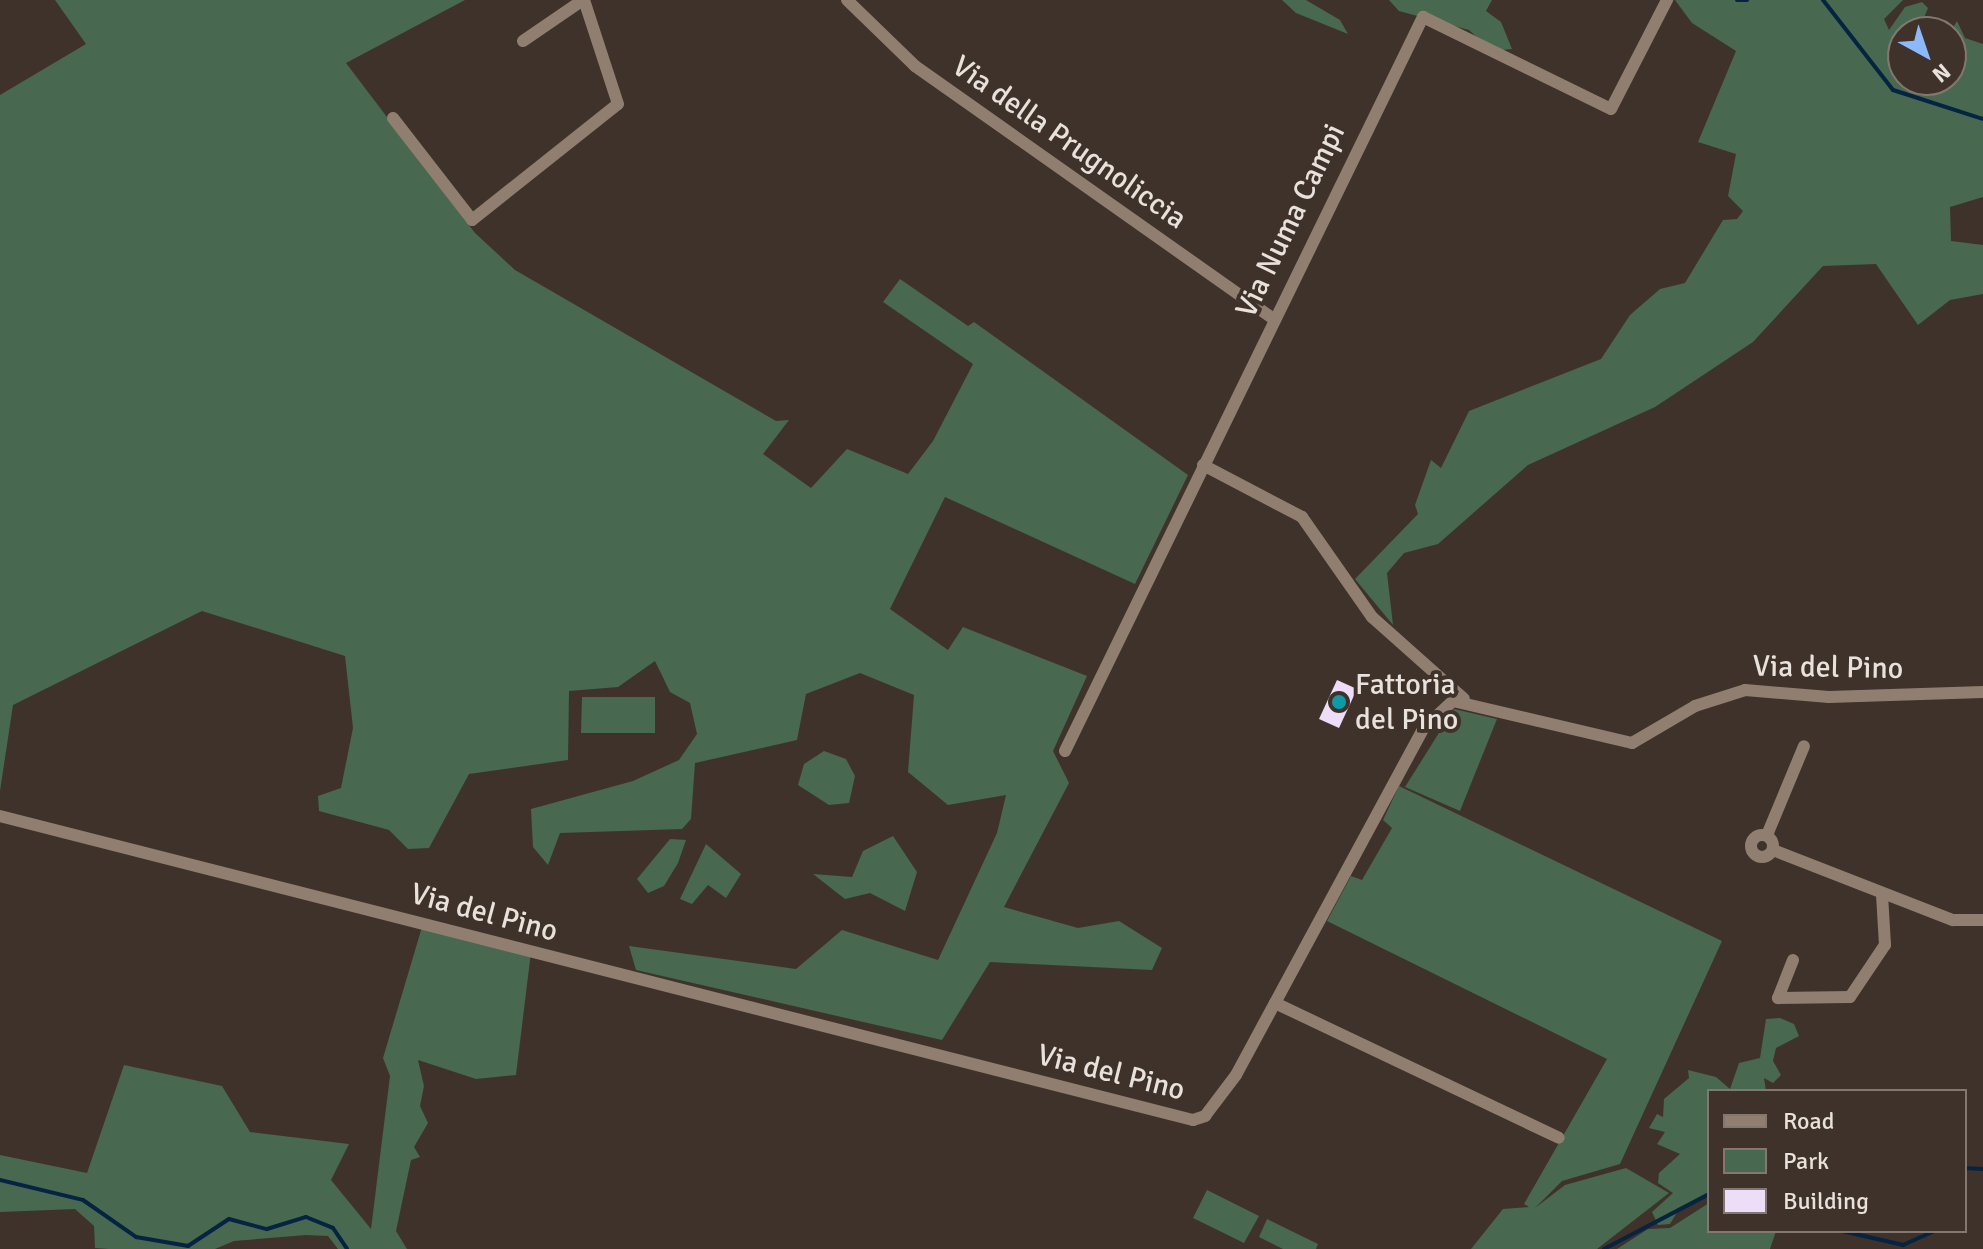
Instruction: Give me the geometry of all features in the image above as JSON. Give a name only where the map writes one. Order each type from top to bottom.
[{"type":"street","name":"Via della Prugnoliccia","points":[[847,0],[915,66],[1271,317]]},
{"type":"street","name":"Via Numa Campi","points":[[1065,751],[1271,317],[1423,17],[1611,109],[1667,0]]},
{"type":"street","points":[[393,118],[472,220],[618,104],[582,1],[523,41]]},
{"type":"street","points":[[1203,465],[1302,517],[1372,617],[1464,699]]},
{"type":"street","name":"Via del Pino","points":[[0,816],[1182,1119],[1205,1116],[1216,1104],[1275,1003],[1433,713],[1464,699],[1475,707],[1632,743],[1695,706],[1745,690],[1829,697],[1983,692]]},
{"type":"street","points":[[1804,746],[1767,835],[1773,850],[1915,908],[1953,920],[1983,920]]},
{"type":"street","points":[[1767,835],[1754,838],[1751,850],[1762,858],[1773,850]]},
{"type":"street","points":[[1793,960],[1778,998],[1850,997],[1885,945],[1888,920],[1882,894]]},
{"type":"street","points":[[1888,920],[1915,908]]},
{"type":"street","points":[[1275,1003],[1559,1138]]},
{"type":"green space","points":[[55,0],[465,0],[346,63],[475,233],[515,270],[776,421],[789,420],[763,454],[811,488],[847,449],[908,474],[933,441],[973,364],[883,302],[900,279],[968,326],[974,322],[1188,475],[1135,584],[945,497],[890,609],[948,650],[963,627],[1087,676],[1053,751],[1069,783],[1004,907],[1078,928],[1119,921],[1162,948],[1152,970],[990,962],[942,1040],[636,970],[629,946],[796,969],[842,930],[938,960],[997,833],[1006,795],[948,805],[908,772],[914,695],[860,673],[806,694],[797,740],[695,763],[691,819],[682,829],[560,833],[548,865],[533,847],[531,809],[633,781],[679,760],[697,734],[690,703],[670,692],[655,661],[618,687],[569,691],[568,760],[469,774],[429,848],[408,849],[389,830],[319,811],[318,796],[341,788],[353,728],[345,656],[202,611],[13,705],[0,791],[0,95],[86,44]]},
{"type":"green space","points":[[1282,0],[1306,0],[1340,20],[1348,34],[1296,13]]},
{"type":"green space","points":[[1389,0],[1492,0],[1486,11],[1501,22],[1512,49],[1492,51],[1469,30],[1399,11]]},
{"type":"green space","points":[[1675,0],[1903,0],[1884,19],[1887,26],[1887,96],[1967,96],[1967,39],[1983,44],[1983,197],[1950,207],[1951,241],[1983,245],[1983,294],[1950,300],[1918,325],[1876,264],[1823,266],[1753,342],[1655,407],[1528,465],[1438,544],[1404,553],[1387,573],[1393,625],[1355,579],[1418,514],[1415,505],[1431,460],[1441,468],[1469,411],[1601,359],[1630,315],[1660,289],[1685,283],[1723,220],[1737,219],[1743,211],[1728,196],[1736,154],[1698,142],[1736,51],[1692,23]]},
{"type":"green space","points":[[1922,2],[1928,8],[1925,16],[1899,16],[1905,7]]},
{"type":"green space","points":[[582,697],[655,697],[655,733],[581,733]]},
{"type":"green space","points":[[1454,709],[1497,719],[1460,811],[1405,787]]},
{"type":"green space","points":[[824,751],[846,759],[855,776],[849,803],[829,805],[798,785],[804,764]]},
{"type":"green space","points":[[1399,786],[1722,941],[1620,1164],[1562,1181],[1535,1208],[1565,1185],[1626,1168],[1669,1193],[1597,1249],[1471,1249],[1503,1209],[1529,1207],[1524,1204],[1607,1059],[1327,921],[1351,876],[1362,880],[1392,828],[1383,820]]},
{"type":"green space","points":[[893,836],[917,872],[905,911],[870,893],[845,899],[813,874],[852,877],[863,851]]},
{"type":"green space","points":[[670,839],[686,840],[678,863],[664,886],[648,893],[637,879]]},
{"type":"green space","points":[[706,844],[741,874],[726,898],[708,885],[692,904],[680,899]]},
{"type":"green space","points":[[422,927],[531,952],[516,1075],[476,1079],[418,1060],[424,1086],[420,1106],[428,1123],[414,1147],[420,1157],[411,1160],[396,1231],[407,1249],[338,1249],[328,1236],[306,1235],[234,1241],[215,1249],[95,1248],[94,1226],[75,1209],[0,1212],[0,1155],[87,1173],[124,1065],[222,1086],[250,1132],[349,1144],[331,1180],[371,1229],[390,1076],[383,1058]]},
{"type":"green space","points":[[1780,1018],[1794,1024],[1799,1036],[1776,1048],[1773,1061],[1781,1075],[1773,1083],[1764,1078],[1766,1089],[1730,1089],[1739,1063],[1760,1058],[1766,1019]]},
{"type":"green space","points":[[1688,1070],[1716,1077],[1730,1089],[1707,1089],[1707,1197],[1679,1209],[1670,1224],[1658,1225],[1652,1212],[1673,1193],[1658,1183],[1659,1173],[1680,1154],[1657,1144],[1665,1132],[1649,1128],[1657,1114],[1663,1117],[1664,1099],[1689,1078]]},
{"type":"green space","points":[[1207,1190],[1259,1216],[1244,1243],[1193,1218]]},
{"type":"green space","points":[[1707,1204],[1707,1233],[1775,1233],[1770,1249],[1617,1249],[1648,1229],[1670,1228]]},
{"type":"green space","points":[[1267,1219],[1318,1244],[1316,1249],[1283,1249],[1259,1237]]},
{"type":"building","name":"Fattoria del Pino","points":[[1337,680],[1357,689],[1339,728],[1319,719]]},
{"type":"waterway","points":[[1737,0],[1747,0]]},
{"type":"waterway","points":[[1823,0],[1893,90],[1983,119]]},
{"type":"waterway","points":[[1967,1168],[1983,1169]]},
{"type":"waterway","points":[[0,1180],[83,1200],[136,1237],[188,1246],[229,1219],[267,1229],[306,1217],[333,1228],[347,1249]]},
{"type":"waterway","points":[[1604,1249],[1707,1195]]},
{"type":"waterway","points":[[1851,1233],[1903,1245],[1930,1233]]},
{"type":"place","name":"Fattoria del Pino","points":[[1339,702]]}]
